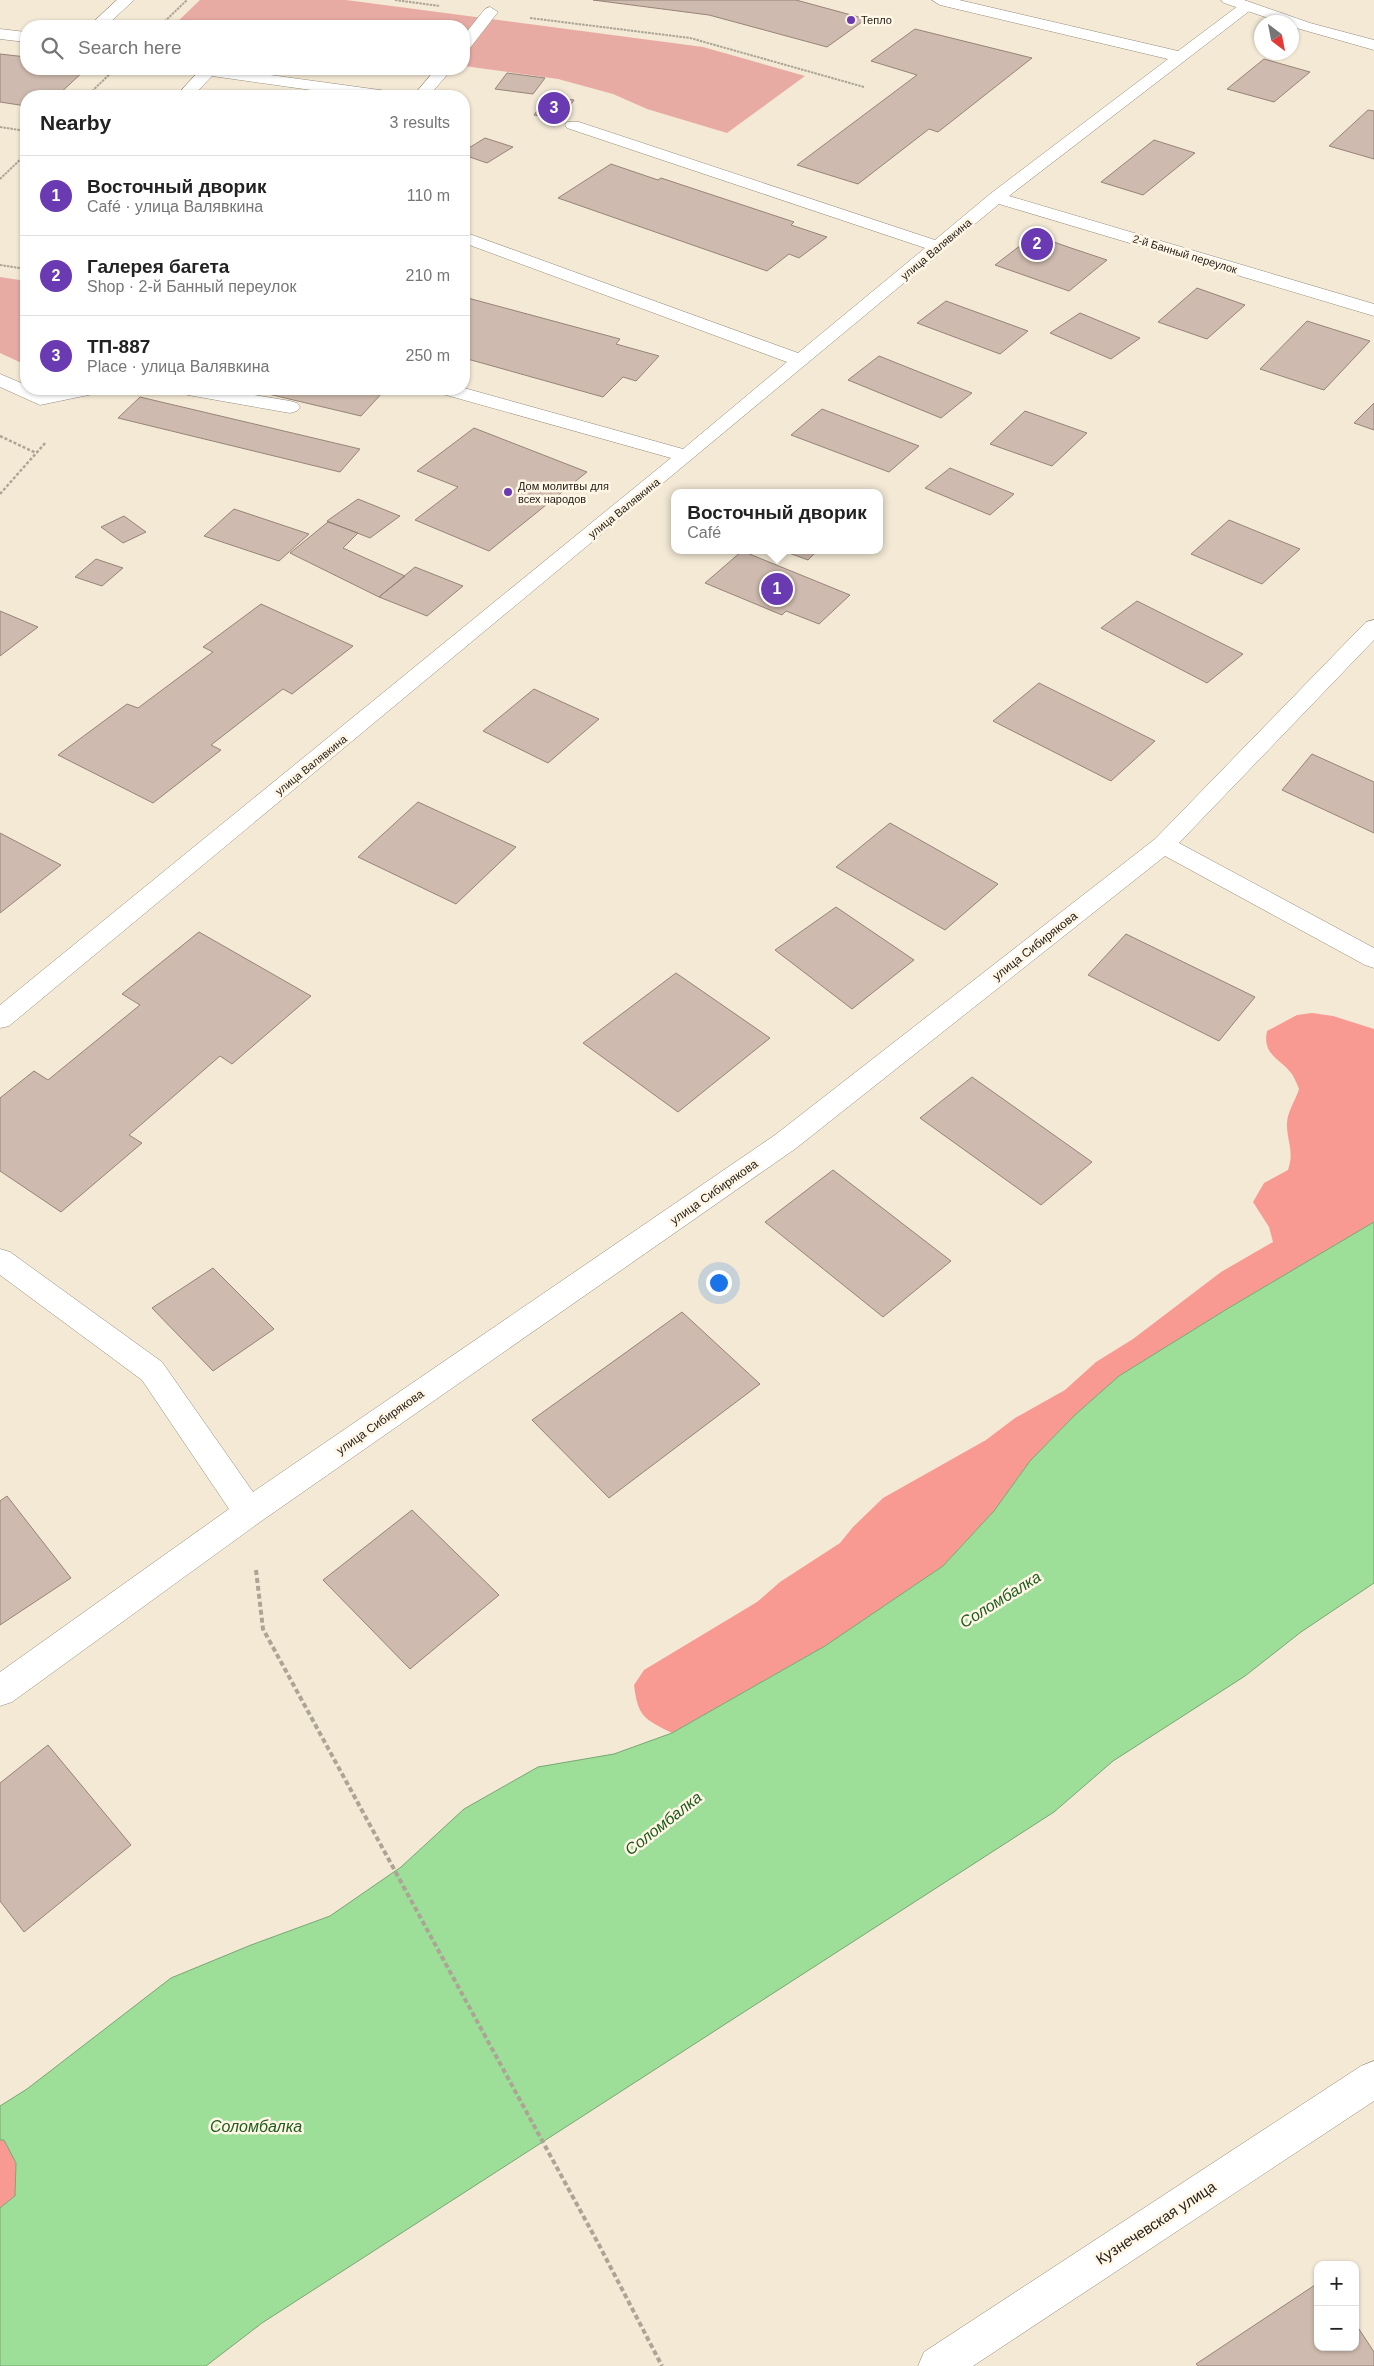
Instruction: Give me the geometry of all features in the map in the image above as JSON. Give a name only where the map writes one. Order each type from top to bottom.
[{"type":"street","points":[[104,20],[126,0]]},
{"type":"street","points":[[940,0],[1182,57]]},
{"type":"street","points":[[1241,1],[1305,26],[1374,45]]},
{"type":"street","name":"улица Валявкина","points":[[0,1020],[686,456],[996,198],[1182,57],[1241,1]]},
{"type":"street","points":[[470,37],[490,12]]},
{"type":"street","points":[[0,34],[20,36]]},
{"type":"street","points":[[190,90],[204,75]]},
{"type":"street","points":[[237,75],[344,90]]},
{"type":"street","points":[[426,90],[439,75]]},
{"type":"street","points":[[573,125],[939,247]]},
{"type":"street","name":"2-й Банный переулок","points":[[996,198],[1374,310]]},
{"type":"street","points":[[470,239],[801,361]]},
{"type":"street","points":[[0,380],[20,389]]},
{"type":"street","points":[[33,395],[40,398],[57,395]]},
{"type":"street","points":[[222,395],[290,407]]},
{"type":"street","points":[[467,395],[686,456]]},
{"type":"street","name":"улица Сибирякова","points":[[0,1691],[249,1512],[785,1142],[1163,845],[1374,627]]},
{"type":"street","points":[[1163,845],[1374,959]]},
{"type":"street","points":[[0,1260],[152,1371],[249,1512]]},
{"type":"street","name":"Кузнечевская улица","points":[[938,2366],[1374,2079]]},
{"type":"path","points":[[166,20],[187,0]]},
{"type":"path","points":[[396,0],[690,38],[864,87]]},
{"type":"path","points":[[93,90],[109,75]]},
{"type":"path","points":[[0,127],[20,130]]},
{"type":"path","points":[[0,180],[20,160]]},
{"type":"path","points":[[0,265],[20,268]]},
{"type":"path","points":[[0,436],[36,453]]},
{"type":"path","points":[[0,494],[43,444]]},
{"type":"path","points":[[249,1512],[263,1629],[598,2244],[662,2366]]},
{"type":"shaded area","points":[[200,0],[346,0],[703,47],[805,76],[727,133],[647,109],[613,94],[558,79],[470,67],[470,20],[179,20]]},
{"type":"shaded area","points":[[0,277],[20,280],[20,362],[0,353]]},
{"type":"shaded area","points":[[1312,1013],[1333,1016],[1374,1029],[1374,1222],[1227,1309],[1119,1376],[1075,1415],[1030,1461],[994,1511],[943,1566],[825,1646],[672,1733],[644,1716],[640,1711],[634,1685],[644,1670],[757,1602],[780,1582],[840,1543],[853,1527],[883,1498],[986,1440],[1015,1418],[1065,1390],[1096,1362],[1133,1339],[1221,1272],[1273,1242],[1269,1227],[1253,1202],[1264,1183],[1288,1170],[1291,1153],[1287,1122],[1289,1112],[1299,1089],[1292,1074],[1273,1056],[1267,1046],[1267,1031],[1297,1015]]},
{"type":"shaded area","points":[[0,2140],[4,2140],[16,2163],[15,2196],[0,2208]]},
{"type":"water","name":"Соломбалка","points":[[1374,1222],[1374,1583],[1301,1632],[1245,1676],[1113,1761],[1054,1812],[262,2323],[206,2366],[0,2366],[0,2208],[15,2196],[16,2163],[4,2140],[0,2140],[0,2106],[27,2089],[171,1978],[251,1945],[330,1916],[401,1867],[464,1809],[538,1767],[614,1754],[672,1733],[825,1646],[943,1566],[994,1511],[1030,1461],[1075,1415],[1119,1376],[1227,1309]]},
{"type":"building","points":[[593,0],[796,0],[866,19],[827,47],[709,15]]},
{"type":"building","points":[[915,29],[1032,58],[938,132],[929,129],[858,184],[797,165],[917,75],[871,61]]},
{"type":"building","points":[[0,54],[20,56],[20,75],[80,75],[63,90],[20,90],[20,105],[0,102]]},
{"type":"building","points":[[1263,60],[1310,72],[1274,102],[1227,89]]},
{"type":"building","points":[[507,73],[545,78],[533,94],[495,89]]},
{"type":"building","points":[[547,97],[574,100],[561,119],[534,115]]},
{"type":"building","points":[[1368,110],[1374,111],[1374,159],[1329,146]]},
{"type":"building","points":[[485,138],[513,147],[487,163],[470,157],[470,147]]},
{"type":"building","points":[[1154,140],[1195,153],[1143,195],[1101,182]]},
{"type":"building","points":[[611,164],[658,180],[661,178],[794,222],[791,225],[827,237],[799,258],[789,254],[767,271],[558,198]]},
{"type":"building","points":[[1034,235],[1107,260],[1069,291],[995,265]]},
{"type":"building","points":[[1197,288],[1245,305],[1207,339],[1158,322]]},
{"type":"building","points":[[470,299],[620,339],[616,344],[659,356],[636,381],[623,377],[603,397],[470,360]]},
{"type":"building","points":[[946,301],[1028,331],[1000,354],[917,323]]},
{"type":"building","points":[[1080,313],[1140,338],[1111,359],[1050,333]]},
{"type":"building","points":[[1307,321],[1370,341],[1324,390],[1260,369]]},
{"type":"building","points":[[879,356],[972,393],[941,418],[848,380]]},
{"type":"building","points":[[272,395],[380,395],[361,416]]},
{"type":"building","points":[[140,397],[360,449],[340,472],[118,418]]},
{"type":"building","points":[[1374,403],[1374,430],[1354,423]]},
{"type":"building","points":[[822,409],[919,446],[889,472],[791,435]]},
{"type":"building","points":[[1025,411],[1087,433],[1052,466],[990,444]]},
{"type":"building","name":"Дом молитвы для всех народов","points":[[474,428],[587,472],[489,551],[415,520],[458,487],[417,471]]},
{"type":"building","points":[[950,468],[1014,494],[990,515],[925,488]]},
{"type":"building","points":[[358,499],[400,516],[370,538],[327,521]]},
{"type":"building","points":[[234,509],[309,534],[279,561],[204,536]]},
{"type":"building","points":[[124,516],[146,532],[123,543],[101,527]]},
{"type":"building","points":[[1229,520],[1300,549],[1262,584],[1191,554]]},
{"type":"building","points":[[328,522],[358,533],[343,548],[405,576],[379,597],[290,553]]},
{"type":"building","points":[[739,554],[749,554],[850,595],[819,624],[786,611],[782,615],[705,583]]},
{"type":"building","points":[[792,554],[814,554],[808,560]]},
{"type":"building","points":[[96,559],[123,568],[102,586],[75,577]]},
{"type":"building","points":[[415,567],[463,586],[427,616],[379,597]]},
{"type":"building","points":[[1137,601],[1243,654],[1207,683],[1101,628]]},
{"type":"building","points":[[261,604],[353,646],[292,694],[283,689],[211,745],[221,750],[153,803],[58,755],[127,704],[138,708],[213,652],[203,647]]},
{"type":"building","points":[[0,611],[38,627],[0,656]]},
{"type":"building","points":[[1039,683],[1155,741],[1111,781],[993,721]]},
{"type":"building","points":[[534,689],[599,719],[548,763],[483,731]]},
{"type":"building","points":[[1312,754],[1374,782],[1374,833],[1282,790]]},
{"type":"building","points":[[418,802],[516,847],[456,904],[358,857]]},
{"type":"building","points":[[890,823],[998,884],[945,930],[836,867]]},
{"type":"building","points":[[0,833],[61,865],[0,913]]},
{"type":"building","points":[[836,907],[914,960],[852,1009],[775,950]]},
{"type":"building","points":[[199,932],[311,996],[232,1064],[220,1056],[129,1135],[142,1143],[61,1212],[0,1171],[0,1098],[34,1071],[48,1080],[140,1005],[122,994]]},
{"type":"building","points":[[1126,934],[1255,997],[1219,1041],[1088,975]]},
{"type":"building","points":[[676,973],[770,1038],[678,1112],[583,1043]]},
{"type":"building","points":[[972,1077],[1092,1162],[1041,1205],[920,1118]]},
{"type":"building","points":[[833,1170],[951,1261],[883,1317],[765,1222]]},
{"type":"building","points":[[213,1268],[274,1329],[213,1371],[152,1308]]},
{"type":"building","points":[[682,1312],[760,1384],[609,1498],[532,1420]]},
{"type":"building","points":[[7,1496],[71,1578],[0,1625],[0,1501]]},
{"type":"building","points":[[412,1510],[499,1595],[410,1669],[323,1580]]},
{"type":"building","points":[[48,1745],[131,1845],[24,1932],[0,1901],[0,1783]]},
{"type":"building","points":[[1314,2286],[1314,2351],[1359,2351],[1359,2329],[1374,2352],[1374,2366],[1198,2366],[1196,2364]]},
{"type":"place","name":"Тепло","points":[[851,20]]},
{"type":"place","name":"ТП-887","points":[[554,108]]},
{"type":"place","name":"Галерея багета","points":[[1037,244]]},
{"type":"place","name":"Дом молитвы для всех народов","points":[[508,492]]},
{"type":"place","name":"Восточный дворик","points":[[777,589]]}]
